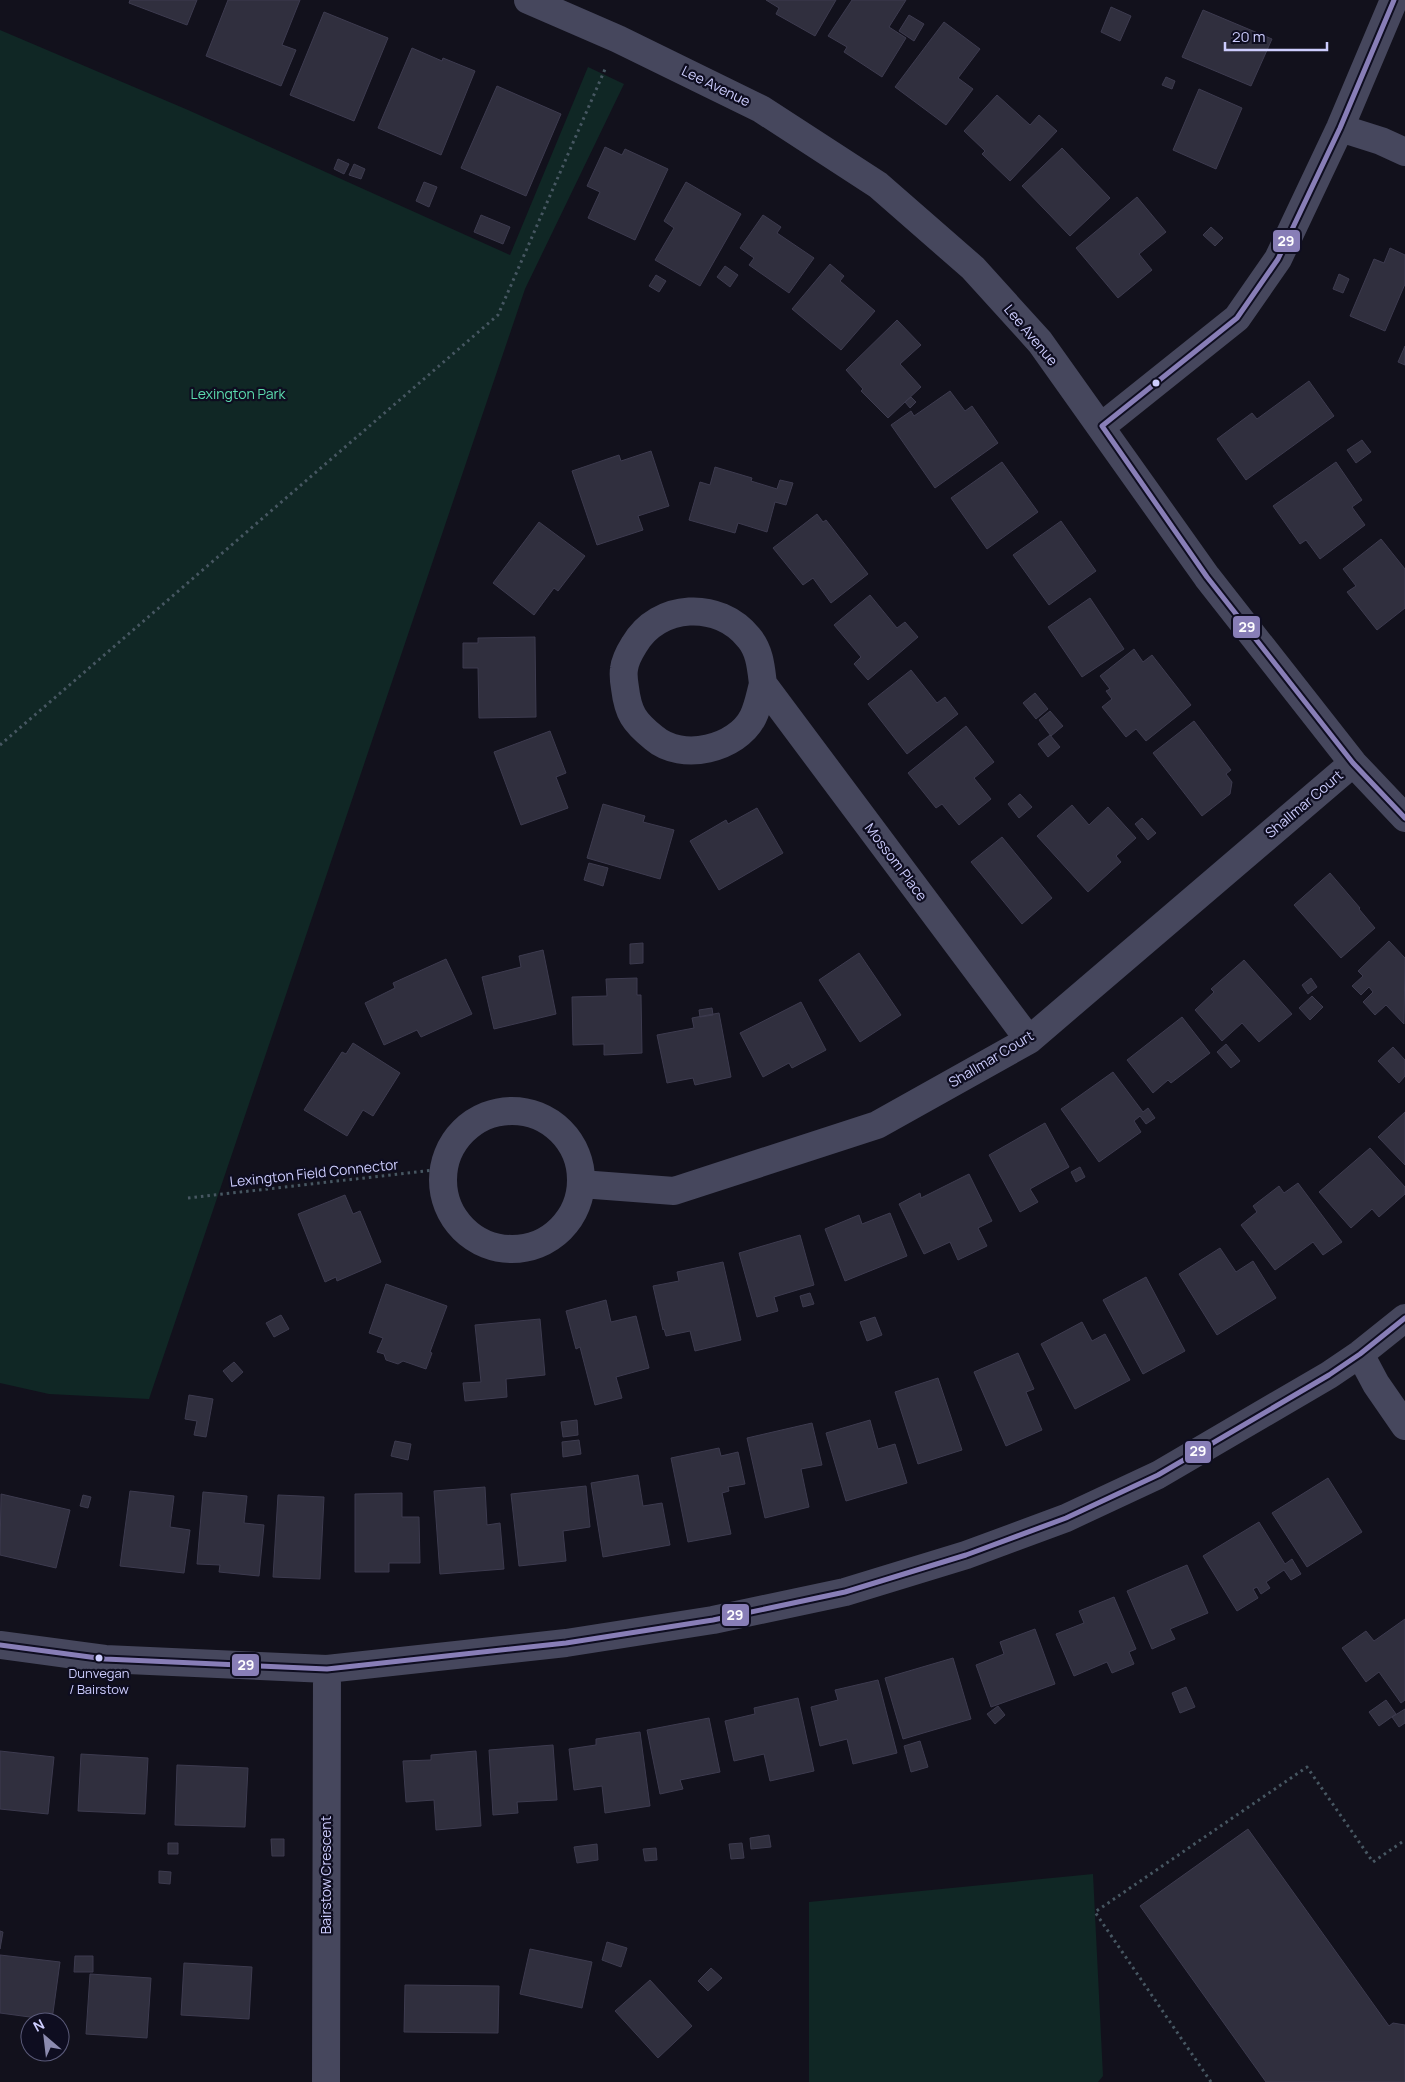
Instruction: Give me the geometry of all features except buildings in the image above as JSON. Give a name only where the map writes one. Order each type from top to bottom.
[{"type":"street","name":"Lee Avenue","points":[[528,0],[618,38],[761,109],[878,185],[973,268],[1040,342],[1102,426],[1208,577],[1353,763],[1405,818]]},
{"type":"street","points":[[1102,426],[1237,318],[1278,259],[1340,128],[1394,0]]},
{"type":"street","points":[[1340,128],[1405,152]]},
{"type":"street","name":"Mossom Place","points":[[763,684],[753,718],[736,736],[715,748],[681,750],[658,742],[640,727],[627,706],[623,671],[626,656],[639,636],[654,622],[676,612],[707,611],[730,620],[749,638],[760,660],[763,684],[1029,1040]]},
{"type":"street","name":"Shallmar Court","points":[[581,1184],[674,1191],[877,1125],[1029,1040],[1353,763]]},
{"type":"street","points":[[500,1111],[525,1112],[548,1120],[566,1136],[573,1147],[581,1170],[581,1184],[571,1216],[555,1234],[534,1245],[517,1249],[494,1246],[475,1238],[457,1222],[446,1202],[443,1169],[447,1154],[460,1134],[478,1119],[500,1111]]},
{"type":"street","points":[[0,1645],[105,1659],[326,1669],[566,1643],[713,1620],[854,1589],[966,1555],[1066,1518],[1158,1476],[1329,1375],[1360,1354],[1405,1318]]},
{"type":"street","points":[[1360,1354],[1376,1384],[1405,1426]]},
{"type":"street","name":"Bairstow Crescent","points":[[326,1669],[326,2082]]},
{"type":"path","points":[[0,745],[498,315],[618,38]]},
{"type":"path","name":"Lexington Field Connector","points":[[188,1198],[443,1169]]},
{"type":"path","points":[[1212,2082],[1095,1912],[1307,1767],[1373,1862],[1405,1840]]},
{"type":"green space","name":"Lexington Park","points":[[0,30],[188,110],[510,255],[588,67],[624,84],[525,289],[149,1399],[49,1394],[0,1383]]},
{"type":"green space","points":[[1093,1874],[1103,2076],[1098,2082],[809,2082],[809,1902]]},
{"type":"transit line","name":"29","points":[[1102,426],[1237,318],[1278,259],[1340,128],[1394,0]]},
{"type":"transit line","name":"29","points":[[1102,426],[1207,577],[1353,763],[1405,818]]},
{"type":"transit line","name":"29","points":[[0,1645],[105,1659],[327,1669],[566,1643],[713,1620],[845,1592],[966,1555],[1066,1518],[1158,1475],[1329,1375],[1360,1354],[1405,1318]]},
{"type":"place","name":"Dunvegan / Bairstow","points":[[99,1658]]}]
